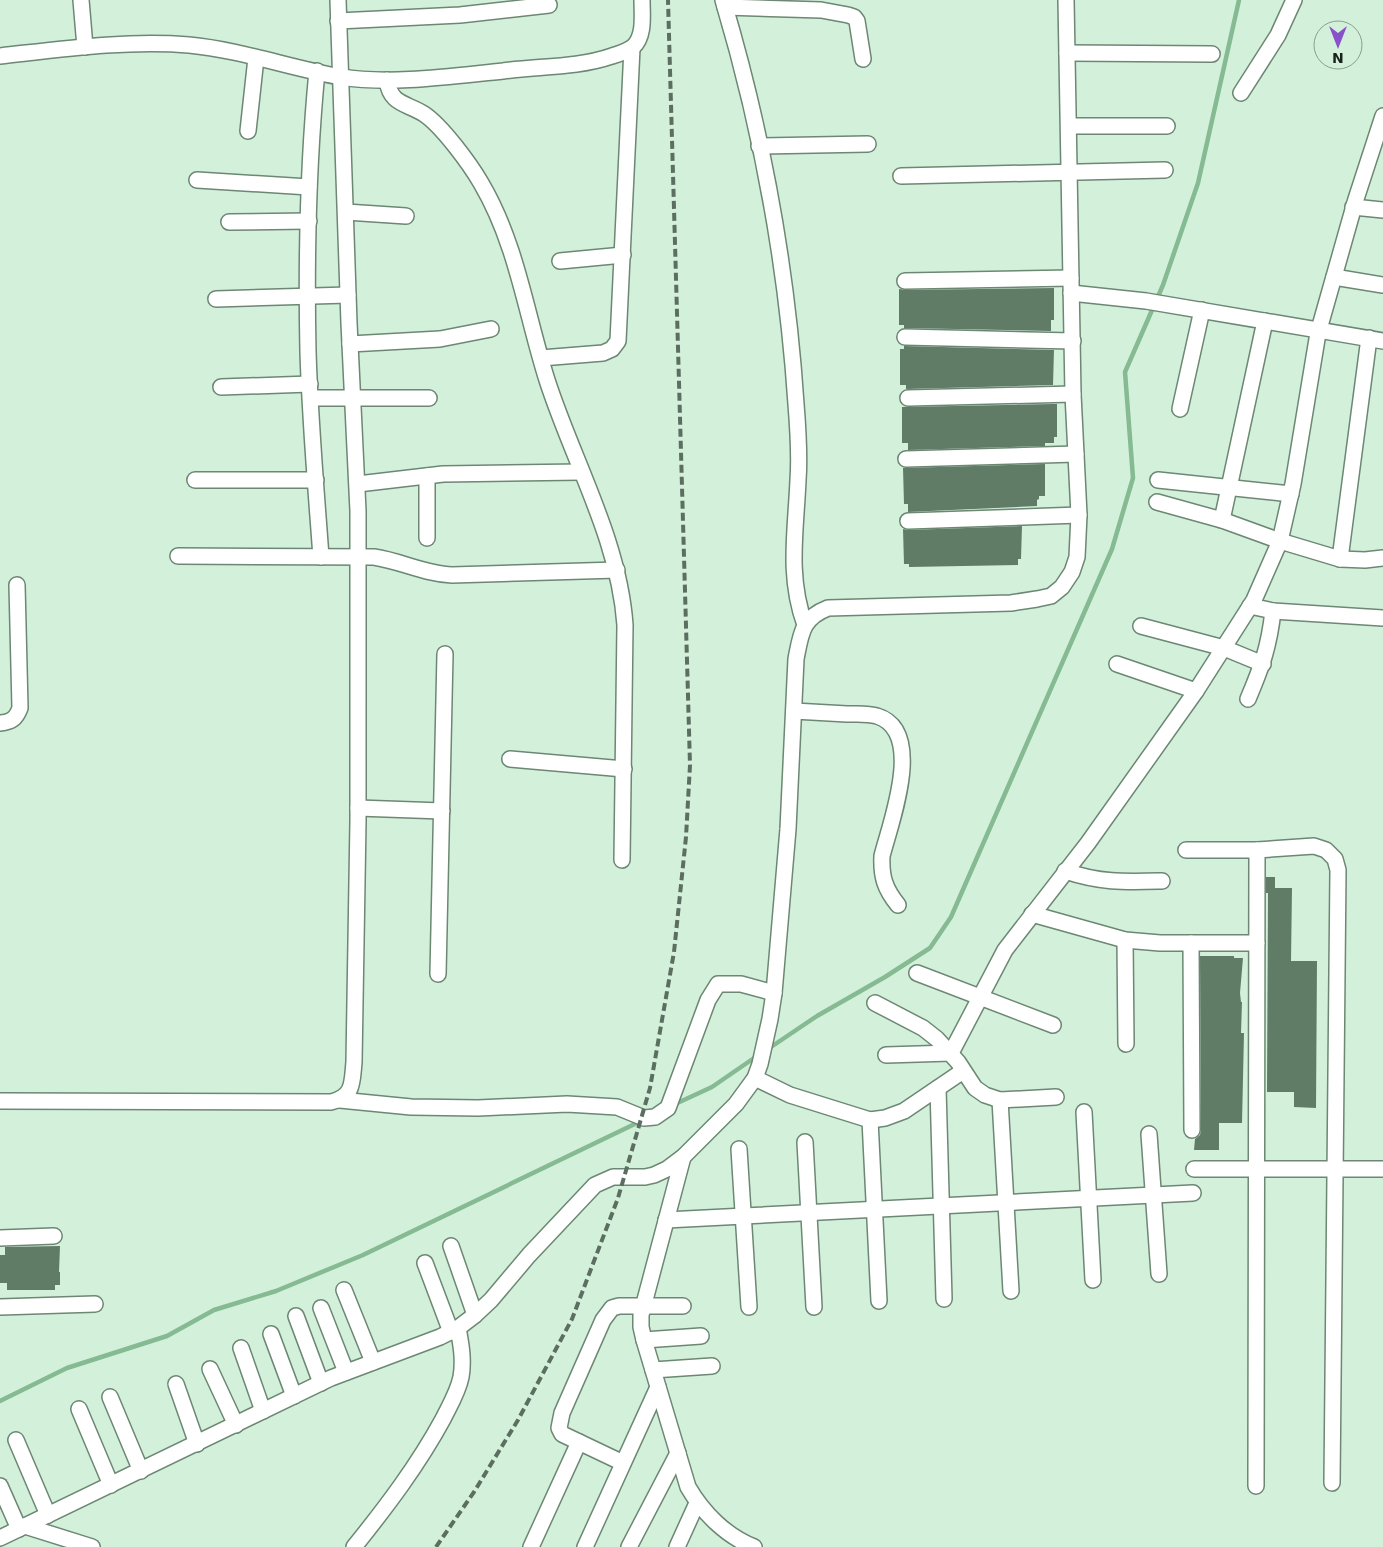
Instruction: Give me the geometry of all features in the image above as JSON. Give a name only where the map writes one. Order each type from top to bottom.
[{"type":"street","points":[[81,0],[85,47]]},
{"type":"street","points":[[338,0],[350,344],[358,484],[359,557],[354,1062],[351,1088],[347,1095],[340,1100]]},
{"type":"street","points":[[0,56],[147,43],[189,45],[341,77],[388,80],[570,66],[603,59],[632,48],[641,34],[642,0]]},
{"type":"street","points":[[0,1538],[321,1383],[455,1330],[475,1316],[491,1300],[529,1255],[595,1184],[613,1177],[654,1175],[667,1170],[683,1157],[736,1104],[758,1071],[774,992],[788,829],[796,658],[805,625],[815,614],[828,608],[1011,603],[1051,596],[1062,587],[1072,572],[1077,556],[1079,515],[1073,394],[1066,0]]},
{"type":"street","points":[[1241,94],[1278,36],[1294,0]]},
{"type":"street","points":[[805,625],[798,602],[794,575],[799,448],[790,331],[780,252],[759,146],[724,3],[822,5],[854,17],[857,21],[863,59]]},
{"type":"street","points":[[338,21],[460,16],[549,5]]},
{"type":"street","points":[[541,358],[595,354],[608,351],[616,346],[618,341],[632,48]]},
{"type":"street","points":[[1067,53],[1212,54]]},
{"type":"street","points":[[248,131],[256,58]]},
{"type":"street","points":[[317,71],[312,127],[307,296],[310,391],[321,556]]},
{"type":"street","points":[[388,80],[388,86],[393,96],[401,103],[422,112],[432,120],[468,163],[481,182],[498,216],[509,242],[541,358],[560,418],[606,536],[617,570],[623,600],[625,625],[622,860]]},
{"type":"street","points":[[950,1053],[1005,950],[1088,843],[1196,691],[1250,606],[1280,541],[1291,494],[1319,330],[1353,207],[1382,125]]},
{"type":"street","points":[[1068,126],[1168,126]]},
{"type":"street","points":[[759,146],[868,144]]},
{"type":"street","points":[[901,176],[1165,170]]},
{"type":"street","points":[[197,180],[310,187]]},
{"type":"street","points":[[1353,207],[1383,210]]},
{"type":"street","points":[[346,212],[406,216]]},
{"type":"street","points":[[229,222],[309,221]]},
{"type":"street","points":[[560,261],[623,255]]},
{"type":"street","points":[[1334,277],[1383,284]]},
{"type":"street","points":[[905,281],[1071,286],[1146,301],[1376,339],[1340,559]]},
{"type":"street","points":[[216,299],[348,295]]},
{"type":"street","points":[[1180,409],[1202,310]]},
{"type":"street","points":[[1222,520],[1265,321]]},
{"type":"street","points":[[350,344],[430,340],[491,328]]},
{"type":"street","points":[[905,337],[1073,340]]},
{"type":"street","points":[[221,387],[310,391],[353,397],[429,398]]},
{"type":"street","points":[[908,398],[1073,394]]},
{"type":"street","points":[[906,458],[1076,454]]},
{"type":"street","points":[[358,484],[427,476],[581,472]]},
{"type":"street","points":[[427,476],[427,538]]},
{"type":"street","points":[[196,480],[316,480]]},
{"type":"street","points":[[1158,480],[1291,494]]},
{"type":"street","points":[[1157,502],[1222,520],[1280,541],[1340,559],[1365,560],[1383,558]]},
{"type":"street","points":[[908,520],[1079,515]]},
{"type":"street","points":[[178,556],[385,558],[440,574],[617,570]]},
{"type":"street","points":[[0,723],[8,723],[13,720],[20,708],[17,585]]},
{"type":"street","points":[[1250,606],[1272,611],[1383,618]]},
{"type":"street","points":[[1248,699],[1263,664],[1270,638],[1272,611]]},
{"type":"street","points":[[1141,626],[1224,648],[1263,664]]},
{"type":"street","points":[[438,974],[445,654]]},
{"type":"street","points":[[1117,664],[1196,691]]},
{"type":"street","points":[[794,711],[872,715],[886,720],[896,732],[900,741],[902,768],[881,868],[885,886],[898,905]]},
{"type":"street","points":[[510,759],[624,768]]},
{"type":"street","points":[[358,808],[442,811]]},
{"type":"street","points":[[1186,850],[1257,850],[1314,846],[1326,850],[1335,858],[1338,870],[1332,1483]]},
{"type":"street","points":[[1256,1486],[1257,850]]},
{"type":"street","points":[[1065,871],[1085,878],[1114,882],[1162,881]]},
{"type":"street","points":[[1032,914],[1125,940],[1160,943],[1257,943]]},
{"type":"street","points":[[1125,940],[1126,1044]]},
{"type":"street","points":[[1192,943],[1192,1130]]},
{"type":"street","points":[[917,973],[1053,1025]]},
{"type":"street","points":[[0,1101],[331,1102],[340,1100],[412,1107],[478,1108],[567,1104],[617,1107],[644,1118],[655,1117],[668,1108],[708,1000],[718,984],[741,984],[774,992]]},
{"type":"street","points":[[875,1003],[923,1028],[937,1039],[958,1062],[975,1088],[985,1095],[1000,1100],[1056,1097]]},
{"type":"street","points":[[886,1055],[950,1053]]},
{"type":"street","points":[[758,1071],[790,1096],[870,1120],[885,1118],[904,1111],[963,1071]]},
{"type":"street","points":[[938,1088],[944,1299]]},
{"type":"street","points":[[1000,1100],[1012,1291]]},
{"type":"street","points":[[1084,1112],[1093,1280]]},
{"type":"street","points":[[870,1120],[879,1301]]},
{"type":"street","points":[[1149,1134],[1159,1274]]},
{"type":"street","points":[[805,1142],[814,1307]]},
{"type":"street","points":[[739,1149],[749,1307]]},
{"type":"street","points":[[683,1157],[644,1306],[641,1327],[688,1487],[697,1503],[732,1542],[754,1547]]},
{"type":"street","points":[[1194,1168],[1383,1169]]},
{"type":"street","points":[[666,1220],[1193,1192]]},
{"type":"street","points":[[0,1238],[54,1236]]},
{"type":"street","points":[[451,1246],[475,1316]]},
{"type":"street","points":[[354,1547],[425,1451],[454,1397],[461,1375],[462,1363],[455,1330],[426,1262]]},
{"type":"street","points":[[344,1290],[373,1362]]},
{"type":"street","points":[[0,1307],[94,1304]]},
{"type":"street","points":[[623,1463],[562,1434],[559,1428],[562,1412],[603,1320],[612,1308],[619,1306],[682,1306]]},
{"type":"street","points":[[322,1308],[346,1372]]},
{"type":"street","points":[[296,1316],[321,1383]]},
{"type":"street","points":[[271,1334],[294,1396]]},
{"type":"street","points":[[644,1340],[701,1336]]},
{"type":"street","points":[[241,1348],[263,1411]]},
{"type":"street","points":[[653,1370],[712,1366]]},
{"type":"street","points":[[210,1368],[236,1425]]},
{"type":"street","points":[[176,1384],[197,1444]]},
{"type":"street","points":[[586,1547],[658,1387]]},
{"type":"street","points":[[110,1397],[141,1471]]},
{"type":"street","points":[[80,1409],[111,1485]]},
{"type":"street","points":[[16,1440],[48,1515]]},
{"type":"street","points":[[531,1547],[579,1442]]},
{"type":"street","points":[[629,1547],[678,1453]]},
{"type":"street","points":[[0,1486],[22,1528],[92,1547]]},
{"type":"street","points":[[677,1547],[697,1503]]},
{"type":"building","points":[[1054,288],[1054,320],[1051,320],[1051,331],[904,328],[904,325],[899,325],[899,289]]},
{"type":"building","points":[[904,346],[1054,350],[1053,385],[906,389],[906,385],[900,385],[900,349],[904,349]]},
{"type":"building","points":[[1057,404],[1057,437],[1054,437],[1054,443],[1045,443],[1045,446],[908,450],[908,443],[902,443],[902,407]]},
{"type":"building","points":[[1045,464],[1045,496],[1039,496],[1037,506],[908,512],[908,504],[904,504],[903,468]]},
{"type":"building","points":[[1022,526],[1021,559],[1018,559],[1018,565],[909,567],[909,564],[904,564],[903,529]]},
{"type":"building","points":[[1266,877],[1275,877],[1275,888],[1292,888],[1291,961],[1317,961],[1316,1108],[1294,1107],[1294,1092],[1267,1092],[1268,893],[1266,893]]},
{"type":"building","points":[[1200,956],[1234,956],[1234,958],[1243,958],[1240,993],[1242,1002],[1241,1033],[1244,1033],[1242,1123],[1219,1123],[1219,1150],[1194,1150],[1195,1139],[1200,1135],[1201,1130]]},
{"type":"building","points":[[60,1246],[60,1285],[55,1285],[55,1290],[7,1290],[7,1283],[0,1283],[0,1255],[5,1255],[5,1247]]},
{"type":"waterway","points":[[768,1049],[817,1016],[885,977],[930,948],[951,917],[1112,549],[1133,478],[1125,372],[1163,285],[1198,183],[1239,0]]},
{"type":"waterway","points":[[673,1105],[712,1087],[757,1056]]},
{"type":"waterway","points":[[0,1401],[67,1368],[167,1336],[214,1310],[276,1291],[363,1255],[641,1121]]},
{"type":"railway","points":[[436,1547],[474,1492],[518,1420],[572,1319],[618,1198],[650,1088],[674,952],[686,837],[690,765],[668,0]]}]
